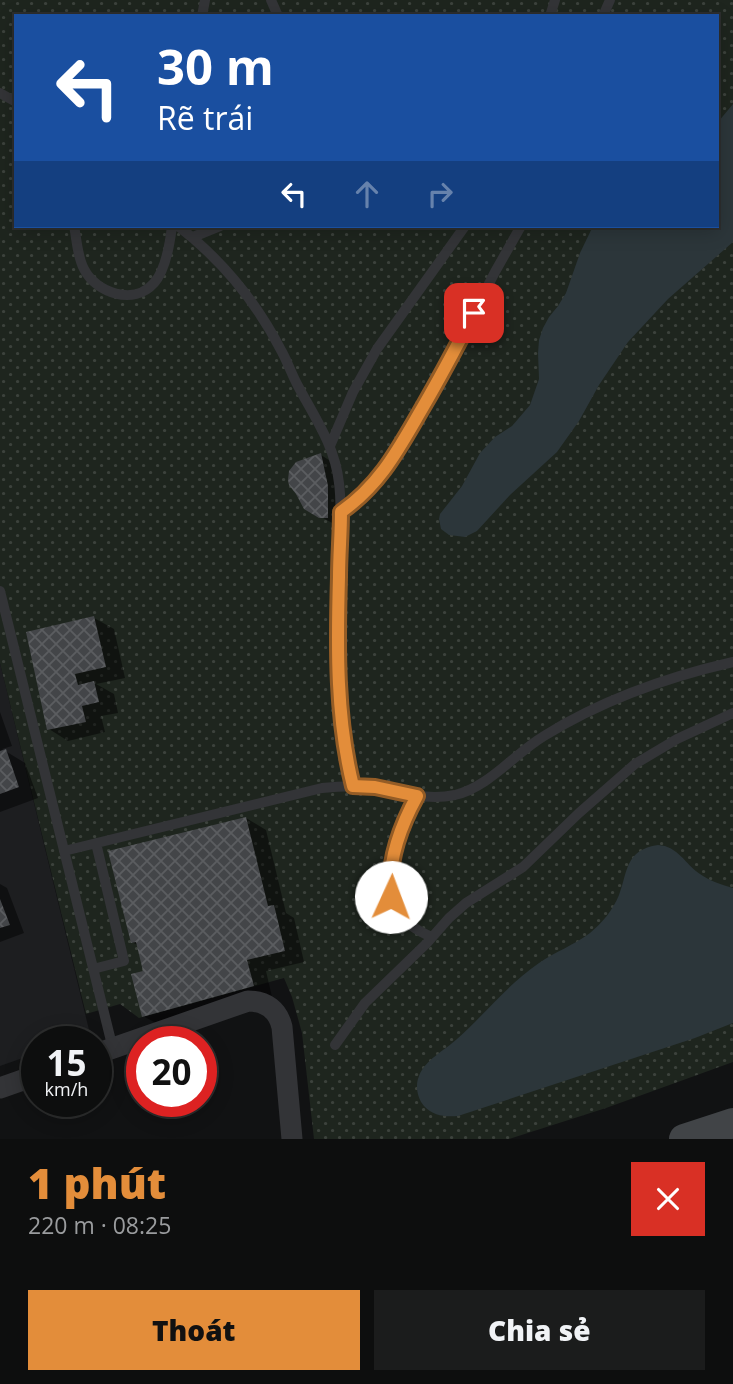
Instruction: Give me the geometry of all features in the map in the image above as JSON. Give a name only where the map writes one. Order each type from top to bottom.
[{"type":"street","points":[[112,1050],[248,1001],[265,1003],[276,1013],[282,1027],[292,1139]]},
{"type":"street","points":[[0,1088],[21,1081]]},
{"type":"street","points":[[684,1139],[733,1123]]},
{"type":"lane","points":[[75,228],[81,263],[88,275],[111,292],[130,295],[147,290],[158,278],[166,259],[172,228]]},
{"type":"lane","points":[[181,228],[233,276],[256,308],[283,353],[330,446],[339,480],[341,512],[338,603],[341,714],[346,760],[353,786]]},
{"type":"lane","points":[[193,237],[215,228]]},
{"type":"lane","points":[[330,446],[353,392],[377,349],[464,228]]},
{"type":"lane","points":[[341,512],[364,494],[387,468],[434,388],[520,228]]},
{"type":"lane","points":[[0,591],[93,969],[101,1026]]},
{"type":"lane","points":[[64,850],[322,789],[353,786],[375,787],[417,796],[455,795],[482,784],[523,750],[585,713],[662,681],[733,662]]},
{"type":"lane","points":[[335,1045],[365,1003],[466,903],[523,867],[635,764],[677,739],[733,713]]},
{"type":"lane","points":[[417,796],[407,814],[394,853],[391,897],[402,918],[432,937]]},
{"type":"lane","points":[[93,969],[124,961],[96,843]]},
{"type":"shaded area","points":[[0,0],[733,0],[733,1062],[606,1108],[509,1139],[314,1139],[302,1033],[284,978],[139,1018],[120,1004],[86,1014],[0,663]]},
{"type":"shaded area","points":[[733,104],[733,242],[668,299],[628,342],[557,452],[510,495],[477,531],[465,537],[449,535],[441,529],[440,514],[462,486],[480,453],[495,437],[512,426],[530,405],[539,379],[539,340],[543,328],[566,293],[592,228],[719,228],[719,121]]},
{"type":"shaded area","points":[[0,663],[88,1026],[21,1026],[21,1059],[0,1066]]},
{"type":"shaded area","points":[[658,845],[676,852],[695,870],[716,883],[733,888],[733,1023],[458,1116],[440,1115],[424,1106],[417,1087],[419,1076],[426,1065],[528,971],[594,929],[617,901],[634,857],[647,848]]},
{"type":"building","points":[[321,453],[328,486],[328,518],[319,518],[304,509],[288,480],[289,471],[296,462]]},
{"type":"building","points":[[94,616],[106,667],[75,674],[78,685],[94,681],[99,702],[82,706],[86,722],[47,730],[26,632]]},
{"type":"building","points":[[6,749],[19,787],[0,794],[0,751]]},
{"type":"building","points":[[246,817],[268,906],[274,905],[285,951],[247,960],[254,986],[142,1017],[131,974],[143,971],[136,942],[131,943],[108,851]]},
{"type":"building","points":[[0,899],[10,925],[0,928]]},
{"type":"route","points":[[391,897],[394,853],[407,814],[417,796],[375,787],[353,786],[346,760],[339,680],[341,512],[364,494],[387,468],[474,313]]}]
